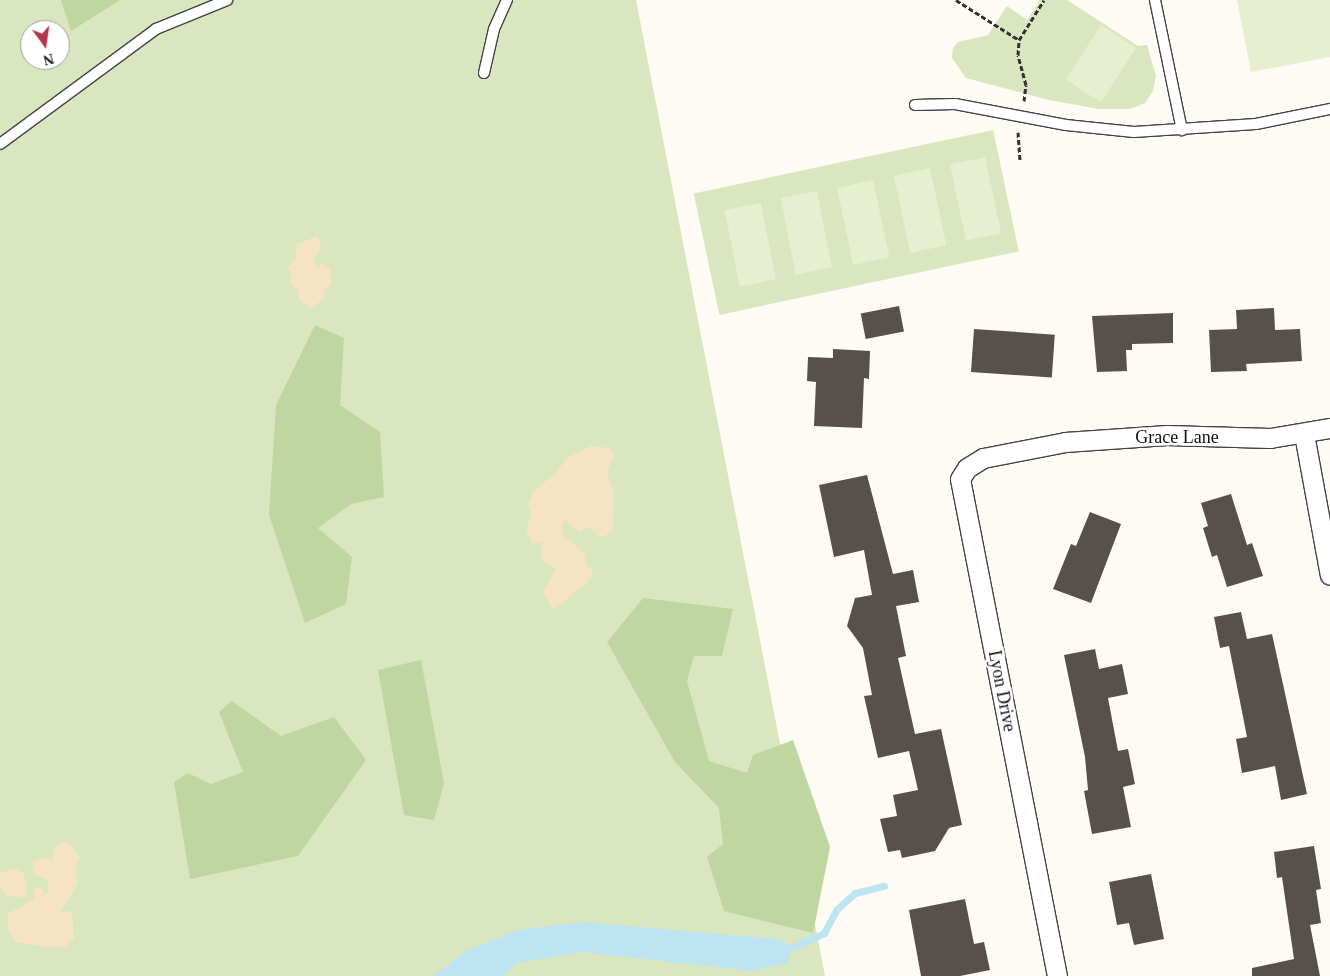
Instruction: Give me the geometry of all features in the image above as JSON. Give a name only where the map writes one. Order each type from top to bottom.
[{"type":"street","name":"Grace Lane","points":[[1023,448],[1110,437],[1270,438],[1304,434],[1330,428]]},
{"type":"street","points":[[1304,434],[1330,575]]},
{"type":"street","name":"Lyon Drive","points":[[1023,448],[982,458],[967,468],[960,479],[960,488],[1057,976]]},
{"type":"lane","points":[[0,144],[156,29],[227,0]]},
{"type":"lane","points":[[484,73],[494,29],[507,0]]},
{"type":"lane","points":[[1155,0],[1182,130]]},
{"type":"lane","points":[[915,105],[955,104],[1066,125],[1134,132],[1256,124],[1330,110]]},
{"type":"path","points":[[956,0],[1018,40]]},
{"type":"path","points":[[1024,104],[1026,85],[1018,55],[1018,40],[1044,0]]},
{"type":"path","points":[[1018,130],[1016,141],[1020,161]]},
{"type":"green space","points":[[0,0],[636,0],[825,976],[0,976]]},
{"type":"green space","points":[[61,0],[120,0],[71,31],[70,20],[67,20]]},
{"type":"green space","points":[[1040,0],[1067,0],[1138,46],[1147,45],[1156,76],[1153,91],[1145,103],[1130,109],[1099,109],[1049,100],[966,78],[952,58],[953,48],[958,42],[988,35],[1007,6],[1027,20]]},
{"type":"green space","points":[[1237,0],[1330,0],[1330,57],[1251,72]]},
{"type":"green space","points":[[1101,25],[1136,48],[1101,102],[1066,80]]},
{"type":"green space","points":[[993,130],[1019,251],[719,315],[694,194]]},
{"type":"green space","points":[[985,157],[1001,233],[966,241],[950,164]]},
{"type":"green space","points":[[930,168],[946,245],[910,253],[894,176]]},
{"type":"green space","points":[[873,180],[889,257],[853,265],[837,188]]},
{"type":"green space","points":[[817,191],[832,268],[796,275],[781,198]]},
{"type":"green space","points":[[761,203],[776,280],[740,287],[725,210]]},
{"type":"green space","points":[[315,325],[344,338],[340,405],[380,432],[384,497],[351,504],[318,528],[352,557],[346,604],[305,623],[269,515],[276,405]]},
{"type":"green space","points":[[643,598],[733,609],[722,656],[694,656],[687,681],[709,761],[747,773],[753,755],[793,740],[830,847],[813,933],[724,911],[707,857],[723,844],[719,808],[675,762],[607,642]]},
{"type":"green space","points":[[421,660],[444,783],[434,820],[404,815],[378,670]]},
{"type":"green space","points":[[232,701],[281,736],[334,717],[366,760],[298,856],[190,879],[174,782],[188,773],[211,784],[243,772],[219,712]]},
{"type":"sand","points":[[317,236],[321,246],[314,262],[317,267],[322,263],[331,270],[331,285],[324,288],[325,298],[311,308],[299,300],[299,291],[290,282],[292,273],[287,268],[296,258],[295,245]]},
{"type":"sand","points":[[591,446],[610,448],[614,454],[607,473],[614,493],[613,529],[605,536],[599,536],[589,527],[580,532],[564,519],[561,533],[585,554],[586,565],[593,570],[591,579],[556,608],[551,607],[543,592],[556,569],[542,561],[542,543],[532,543],[526,531],[531,515],[528,505],[533,491],[555,474],[568,457]]},
{"type":"sand","points":[[62,842],[67,842],[80,857],[75,869],[78,883],[60,912],[72,911],[74,938],[68,945],[57,948],[16,942],[8,930],[8,914],[34,899],[34,888],[43,889],[44,895],[49,891],[48,880],[34,874],[32,862],[48,857],[53,863],[53,851]]},
{"type":"sand","points":[[14,868],[24,874],[28,892],[25,897],[6,896],[0,886],[0,873]]},
{"type":"water","points":[[584,922],[776,939],[793,947],[787,963],[754,971],[581,952],[517,963],[503,976],[433,976],[468,950],[518,930]]},
{"type":"building","points":[[899,306],[904,332],[866,339],[861,313]]},
{"type":"building","points":[[1274,308],[1275,330],[1300,329],[1302,361],[1246,364],[1247,371],[1211,372],[1209,330],[1237,329],[1236,310]]},
{"type":"building","points":[[1173,313],[1173,343],[1132,344],[1132,350],[1126,350],[1127,371],[1097,372],[1092,316]]},
{"type":"building","points":[[974,329],[1055,335],[1052,378],[971,372]]},
{"type":"building","points":[[833,349],[870,351],[869,379],[864,378],[862,428],[814,426],[816,382],[807,381],[808,357],[833,358]]},
{"type":"building","points":[[867,475],[893,574],[913,570],[919,602],[896,606],[906,656],[898,658],[915,734],[941,729],[962,825],[949,828],[935,851],[902,858],[900,850],[888,852],[880,819],[897,816],[893,795],[918,790],[909,751],[878,758],[864,696],[872,695],[863,648],[847,626],[855,598],[872,595],[864,550],[834,557],[819,485]]},
{"type":"building","points":[[1231,494],[1247,545],[1252,543],[1263,576],[1227,587],[1217,555],[1212,557],[1203,528],[1208,526],[1201,503]]},
{"type":"building","points":[[1090,512],[1121,524],[1091,603],[1053,589],[1071,544],[1076,546]]},
{"type":"building","points":[[1241,612],[1247,639],[1272,634],[1307,794],[1281,800],[1275,766],[1242,773],[1236,739],[1247,737],[1229,646],[1220,648],[1214,617]]},
{"type":"building","points":[[1095,649],[1099,669],[1122,664],[1128,694],[1108,698],[1118,751],[1128,749],[1135,784],[1123,787],[1131,827],[1092,834],[1084,791],[1088,790],[1085,757],[1064,655]]},
{"type":"building","points":[[1314,846],[1321,889],[1316,890],[1321,923],[1310,925],[1320,976],[1252,976],[1252,968],[1294,959],[1282,877],[1277,878],[1274,852]]},
{"type":"building","points":[[1151,874],[1164,939],[1134,945],[1129,923],[1117,925],[1109,882]]},
{"type":"building","points":[[965,899],[974,944],[984,942],[990,970],[960,976],[921,976],[909,910]]},
{"type":"waterway","points":[[793,947],[824,933],[837,909],[855,893],[884,886]]}]
